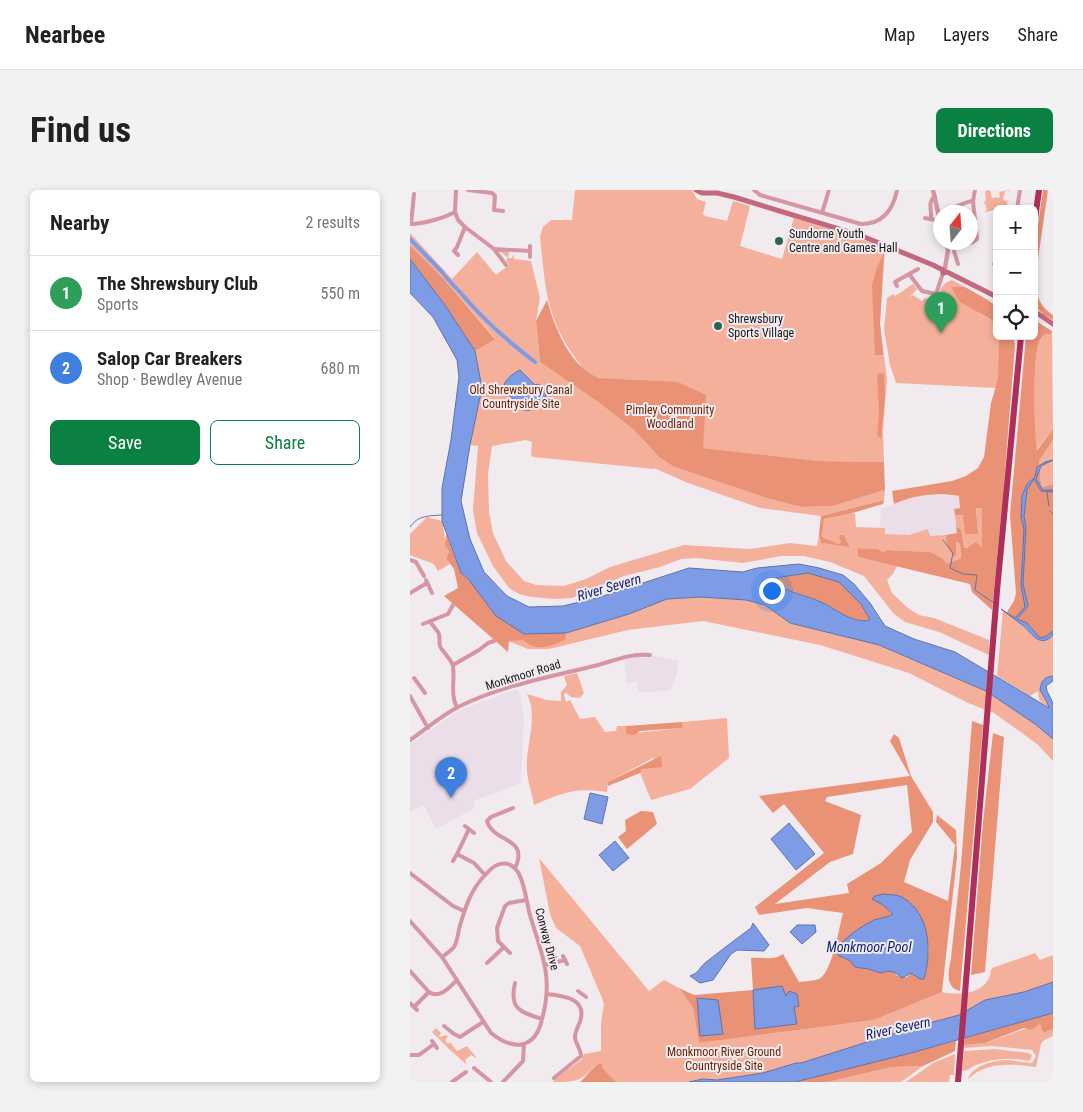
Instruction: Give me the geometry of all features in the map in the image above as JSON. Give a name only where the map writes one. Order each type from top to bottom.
[{"type":"highway","points":[[1037,205],[1039,190]]},
{"type":"highway","points":[[958,1082],[1021,340]]},
{"type":"main road","points":[[696,190],[702,194],[717,193],[734,197],[862,236],[904,252],[993,295]]},
{"type":"main road","points":[[1038,314],[1053,324]]},
{"type":"main road","points":[[1038,318],[1042,318]]},
{"type":"street","points":[[456,190],[455,212],[465,227],[494,249],[506,265]]},
{"type":"street","points":[[468,190],[492,193],[495,196],[494,210],[503,211]]},
{"type":"street","points":[[734,197],[736,190]]},
{"type":"street","points":[[754,190],[760,195],[861,224],[876,222],[887,214],[897,190]]},
{"type":"street","points":[[822,213],[829,190]]},
{"type":"street","points":[[933,190],[935,205]]},
{"type":"street","points":[[958,262],[954,251],[956,246],[973,242],[977,239],[973,201],[975,190]]},
{"type":"street","points":[[1018,205],[1020,190]]},
{"type":"street","points":[[414,194],[411,224],[420,224],[455,212]]},
{"type":"street","points":[[933,215],[930,204],[935,196]]},
{"type":"street","points":[[959,205],[963,202],[973,201]]},
{"type":"street","points":[[925,218],[933,220]]},
{"type":"street","points":[[458,255],[452,252],[458,247],[465,227]]},
{"type":"street","points":[[494,249],[530,254],[530,246]]},
{"type":"street","points":[[909,274],[922,291],[936,294],[945,271],[948,250]]},
{"type":"street","points":[[897,286],[895,282],[918,269]]},
{"type":"street","points":[[410,560],[416,562],[432,593]]},
{"type":"street","points":[[414,572],[420,569]]},
{"type":"street","points":[[410,593],[426,580]]},
{"type":"street","points":[[423,624],[448,614],[454,608]]},
{"type":"street","points":[[430,621],[439,634],[440,646],[453,665],[454,683],[452,693],[458,708]]},
{"type":"street","points":[[453,665],[479,650],[491,640]]},
{"type":"street","points":[[433,647],[440,646]]},
{"type":"street","name":"Monkmoor Road","points":[[410,740],[458,708],[520,684],[598,665],[618,658],[650,655]]},
{"type":"street","points":[[410,686],[415,680],[424,693]]},
{"type":"street","points":[[410,696],[428,728]]},
{"type":"street","points":[[504,804],[507,810]]},
{"type":"street","points":[[442,957],[454,946],[471,892],[492,868],[507,864],[514,868],[520,856],[517,849],[509,841],[492,831],[486,818],[513,808]]},
{"type":"street","points":[[453,861],[467,827],[474,833]]},
{"type":"street","points":[[457,854],[474,863],[485,875]]},
{"type":"street","name":"Conway Drive","points":[[514,868],[520,876],[545,965],[547,994],[537,1034],[532,1040],[524,1044]]},
{"type":"street","points":[[410,872],[453,906],[464,911]]},
{"type":"street","points":[[510,953],[498,941],[496,932],[504,908],[509,903],[526,900]]},
{"type":"street","points":[[410,921],[442,957],[491,1033],[502,1041],[514,1045],[524,1044],[523,1061],[503,1082]]},
{"type":"street","points":[[487,963],[503,948]]},
{"type":"street","points":[[488,954],[492,958]]},
{"type":"street","points":[[545,965],[565,960]]},
{"type":"street","points":[[410,971],[428,992],[435,995],[439,995],[457,980]]},
{"type":"street","points":[[516,983],[513,992],[514,1003],[519,1010],[542,1019]]},
{"type":"street","points":[[507,990],[513,992]]},
{"type":"street","points":[[576,1001],[584,996],[578,991]]},
{"type":"street","points":[[414,1007],[428,992]]},
{"type":"street","points":[[547,994],[567,996],[576,1001],[581,1014],[575,1037],[581,1056],[555,1075]]},
{"type":"street","points":[[445,1030],[460,1037],[483,1022]]},
{"type":"street","points":[[410,1055],[419,1055],[434,1044]]},
{"type":"street","points":[[478,1069],[491,1082]]},
{"type":"street","points":[[452,1082],[463,1078],[466,1072]]},
{"type":"shaded area","points":[[931,495],[959,496],[960,508],[954,509],[957,533],[930,537],[928,529],[909,535],[885,534],[885,528],[880,528],[881,508],[908,498]]},
{"type":"shaded area","points":[[650,655],[679,661],[671,689],[667,691],[638,692],[636,682],[627,683],[624,658]]},
{"type":"shaded area","points":[[517,689],[520,694],[524,719],[521,783],[473,801],[475,808],[436,829],[424,806],[410,811],[410,744],[460,710]]},
{"type":"green space","name":"Shrewsbury Sports Village","points":[[575,190],[692,190],[697,199],[706,202],[703,214],[705,216],[727,221],[733,201],[750,206],[740,246],[782,259],[794,218],[885,247],[880,324],[887,378],[883,430],[884,462],[820,461],[703,448],[638,380],[603,378],[592,375],[582,367],[564,341],[552,313],[545,284],[540,236],[543,227],[551,220],[572,220]]},
{"type":"green space","points":[[990,190],[992,198],[997,197],[998,199],[1000,196],[999,192],[1010,190],[1005,191],[1003,200],[1009,201],[1007,202],[1008,205],[993,205],[993,210],[985,212],[987,205],[985,205],[984,201],[986,201],[985,191]]},
{"type":"green space","points":[[1043,190],[1048,190],[1038,259],[1038,226]]},
{"type":"green space","name":"Old Shrewsbury Canal Countryside Site","points":[[410,233],[452,279],[477,252],[496,275],[509,265],[506,260],[512,258],[514,254],[514,259],[531,261],[540,298],[536,321],[540,362],[598,402],[634,430],[659,457],[737,488],[801,507],[833,506],[885,490],[884,500],[821,516],[760,508],[688,483],[654,468],[533,457],[531,455],[532,442],[526,440],[492,446],[488,474],[489,512],[493,533],[506,561],[524,581],[536,585],[564,586],[586,579],[610,567],[684,545],[750,549],[790,543],[817,546],[819,534],[821,543],[850,546],[844,535],[840,535],[841,542],[839,544],[822,537],[824,519],[855,513],[856,527],[885,528],[885,534],[909,535],[928,529],[930,536],[946,535],[951,554],[954,557],[955,542],[960,544],[961,558],[946,565],[930,552],[887,550],[883,552],[878,549],[858,548],[858,557],[897,566],[887,580],[892,593],[908,608],[919,615],[934,618],[989,640],[989,655],[939,632],[905,622],[894,614],[864,576],[830,562],[804,556],[781,556],[743,563],[697,558],[681,559],[660,567],[624,576],[572,598],[532,597],[519,594],[509,588],[493,566],[477,533],[473,510],[478,446],[470,445],[482,388],[475,351],[495,338],[442,277],[410,245]]},
{"type":"green space","points":[[410,245],[442,277],[495,339],[475,351],[445,305],[410,259]]},
{"type":"green space","points":[[499,250],[509,252],[508,258]]},
{"type":"green space","points":[[884,253],[880,324],[883,355],[875,355],[872,285],[877,267]]},
{"type":"green space","points":[[952,280],[965,287],[952,287],[972,308],[993,322],[993,340],[999,340],[999,379],[996,388],[896,383],[890,365],[884,329],[887,298],[893,294],[895,296],[913,284],[917,289],[909,298],[913,295],[922,301],[925,298],[938,301],[939,294],[945,283]]},
{"type":"green space","points":[[951,287],[965,287],[993,304],[993,322],[990,319],[960,302]]},
{"type":"green space","points":[[1038,297],[1046,309],[1053,315],[1053,320],[1038,309]]},
{"type":"green space","name":"Pimley Community Woodland","points":[[547,300],[554,322],[565,345],[572,356],[589,373],[599,378],[678,382],[706,395],[703,448],[820,461],[884,462],[885,490],[833,506],[801,507],[766,498],[673,466],[659,457],[634,430],[598,402],[540,362],[536,321]]},
{"type":"green space","points":[[1038,322],[1052,331],[1051,334],[1046,334],[1041,338],[1038,345],[1035,373],[1037,450],[1053,429],[1053,440],[1039,461],[1041,485],[1043,487],[1053,484],[1053,631],[1045,637],[1040,638],[1027,623],[1016,619],[1007,612],[1014,601],[1016,593],[1010,515],[1026,340],[1038,340]]},
{"type":"green space","points":[[1052,331],[1053,429],[1036,450],[1034,410],[1036,357],[1041,338],[1044,335],[1051,334]]},
{"type":"green space","points":[[999,340],[1014,340],[1003,496],[992,610],[972,592],[970,584],[858,557],[858,548],[878,549],[883,552],[887,550],[930,552],[943,559],[947,564],[961,558],[960,544],[956,542],[956,555],[954,557],[949,550],[946,535],[957,533],[956,527],[961,529],[964,547],[967,548],[976,542],[982,548],[982,508],[976,508],[978,534],[965,534],[963,515],[955,515],[954,509],[960,508],[959,496],[926,495],[894,504],[892,491],[952,481],[966,476],[978,468],[984,457],[991,403],[998,379]]},
{"type":"green space","points":[[884,373],[885,396],[881,439],[877,435],[879,414],[877,374]]},
{"type":"green space","points":[[1053,440],[1053,484],[1043,487],[1041,485],[1039,461]]},
{"type":"green space","points":[[884,500],[883,504],[824,519],[822,537],[839,544],[841,542],[840,535],[844,535],[850,547],[821,543],[819,534],[821,516]]},
{"type":"green space","points":[[976,508],[982,508],[982,549],[964,547],[961,529],[956,527],[955,515],[963,515],[978,533]]},
{"type":"green space","points":[[427,517],[442,521],[449,553],[446,558],[450,564],[438,571],[434,564],[410,555],[410,534]]},
{"type":"green space","points":[[446,534],[461,573],[524,634],[566,633],[565,640],[544,647],[528,644],[523,640],[509,641],[508,652],[444,596],[458,588],[454,569],[446,558],[449,552],[445,545]]},
{"type":"green space","points":[[808,573],[840,582],[861,604],[870,620],[863,621],[845,616],[817,600],[770,583],[781,577]]},
{"type":"green space","points":[[701,597],[746,600],[765,605],[790,623],[879,645],[986,691],[1035,724],[1053,739],[1053,761],[1037,744],[994,713],[968,703],[909,673],[820,645],[703,621],[628,630],[549,649],[528,649],[508,641],[510,625],[524,634],[566,633],[629,614],[667,599]]},
{"type":"green space","points":[[1003,610],[1035,638],[1050,638],[1053,635],[1053,676],[1048,677],[1040,690],[1049,708],[1039,700],[1038,691],[1030,696],[997,676]]},
{"type":"green space","points":[[577,673],[584,693],[580,698],[564,694],[566,702],[570,700],[580,719],[595,717],[605,732],[616,731],[617,726],[626,726],[626,734],[682,728],[682,722],[727,718],[729,758],[690,789],[651,800],[640,773],[655,757],[608,782],[607,792],[586,790],[569,792],[534,805],[527,771],[532,712],[527,694],[547,700],[561,701],[561,692],[567,685],[564,676]]},
{"type":"green space","points":[[972,721],[983,725],[960,991],[952,986],[949,973],[961,865]]},
{"type":"green space","points":[[682,722],[682,728],[640,731],[634,735],[626,734],[626,726]]},
{"type":"green space","points":[[993,733],[1004,737],[985,972],[971,975],[983,822]]},
{"type":"green space","points":[[894,734],[899,738],[911,776],[933,812],[933,822],[910,860],[904,882],[948,901],[955,845],[936,822],[937,815],[956,830],[957,857],[942,992],[874,1020],[699,1043],[693,1008],[679,988],[694,995],[753,990],[751,958],[771,958],[783,954],[799,982],[819,979],[828,968],[837,939],[843,913],[807,908],[759,915],[755,907],[824,853],[784,804],[773,813],[759,796],[910,776],[890,741]],"holes":[[[907,785],[912,832],[881,863],[847,884],[849,893],[775,904],[830,862],[853,854],[861,815],[825,801],[827,797]],[[872,899],[919,912],[929,949],[926,972],[911,973],[907,977],[897,976],[894,972],[881,973],[856,967],[849,960],[842,958],[886,917],[893,914],[883,905]]]},
{"type":"green space","points":[[661,756],[662,767],[643,769],[640,773],[608,786],[608,782]]},
{"type":"green space","points":[[641,811],[653,812],[657,824],[627,849],[618,837],[626,831],[625,820]]},
{"type":"green space","name":"Monkmoor River Ground Countryside Site","points":[[539,858],[649,991],[664,980],[679,988],[693,1008],[699,1043],[874,1020],[942,992],[954,994],[967,993],[979,989],[989,979],[992,968],[1035,953],[1040,960],[1053,955],[1053,982],[1024,992],[985,1000],[959,1015],[763,1073],[689,1082],[604,1082],[595,1066],[576,1080],[552,1082],[582,1059],[584,1054],[601,1051],[601,1023],[604,1004],[580,946],[556,928],[550,914]]},
{"type":"green space","points":[[1053,1013],[1053,1029],[1043,1033],[1040,1023],[1032,1030],[1024,1028],[985,1043],[964,1045],[965,1038]]},
{"type":"green space","points":[[1041,1023],[1043,1033],[1053,1029],[1053,1036],[1041,1044],[1036,1067],[1000,1065],[983,1069],[968,1079],[974,1070],[985,1064],[1009,1060],[1032,1063],[1036,1056],[1032,1050],[992,1046],[964,1048],[964,1045],[985,1043]]},
{"type":"green space","points":[[436,1028],[441,1033],[439,1036],[446,1035],[448,1037],[445,1040],[448,1044],[450,1042],[457,1051],[467,1046],[476,1058],[471,1055],[465,1060],[467,1065],[432,1032]]},
{"type":"green space","points":[[956,1041],[955,1051],[923,1066],[892,1067],[828,1082],[795,1082]]},
{"type":"green space","points":[[995,1049],[1032,1055],[1028,1061],[1014,1059],[995,1060],[962,1071],[964,1051]]},
{"type":"green space","points":[[955,1054],[954,1075],[950,1075],[949,1082],[906,1082],[933,1063]]},
{"type":"green space","points":[[601,1063],[603,1069],[616,1082],[580,1082],[592,1069]]},
{"type":"green space","points":[[923,1066],[901,1082],[828,1082],[892,1067]]},
{"type":"water","points":[[410,259],[445,305],[475,351],[482,388],[461,501],[470,539],[484,572],[507,596],[529,607],[563,606],[600,597],[689,568],[743,572],[757,568],[799,564],[819,568],[843,575],[854,584],[870,603],[885,626],[914,639],[955,652],[1049,708],[1040,690],[1044,680],[1047,677],[1053,676],[1053,681],[1046,686],[1053,703],[1053,739],[1035,724],[986,691],[879,645],[790,623],[765,605],[746,600],[701,597],[667,599],[629,614],[566,633],[524,634],[496,616],[469,580],[461,573],[442,521],[442,488],[451,440],[459,377],[457,360],[433,317],[410,293]],"holes":[[[808,573],[839,582],[861,604],[870,620],[863,621],[845,616],[823,603],[771,582],[781,577]]]},
{"type":"water","points":[[520,370],[535,385],[538,384],[545,389],[546,400],[533,409],[524,410],[503,389],[509,378]]},
{"type":"water","points":[[1053,460],[1041,466],[1036,479],[1043,490],[1053,490],[1053,492],[1041,491],[1034,479],[1027,490],[1024,517],[1026,527],[1023,584],[1028,606],[1017,619],[1027,623],[1040,638],[1053,631],[1053,635],[1044,641],[1036,638],[1001,609],[1015,618],[1025,607],[1021,585],[1024,529],[1021,517],[1022,496],[1027,484],[1035,477],[1037,467]]},
{"type":"water","points":[[590,793],[608,797],[602,824],[584,819]]},
{"type":"water","points":[[789,823],[815,854],[796,870],[771,839]]},
{"type":"water","points":[[615,841],[629,858],[613,871],[599,855]]},
{"type":"water","name":"Monkmoor Pool","points":[[884,894],[903,898],[919,913],[924,923],[927,934],[928,957],[924,979],[920,979],[911,973],[902,978],[894,972],[881,973],[855,967],[849,960],[839,956],[837,951],[843,941],[853,933],[874,920],[893,914],[883,905],[872,899],[875,896]]},
{"type":"water","points":[[753,923],[769,945],[764,951],[737,950],[731,954],[713,980],[700,983],[690,976],[751,928]]},
{"type":"water","points":[[797,925],[815,925],[816,932],[802,944],[790,932]]},
{"type":"water","points":[[1053,982],[1053,1013],[911,1053],[795,1082],[689,1082],[763,1073],[801,1063],[911,1028],[959,1015],[985,1000],[1024,992]]},
{"type":"water","points":[[782,986],[786,996],[789,991],[797,994],[799,1006],[794,1007],[797,1024],[755,1029],[753,990]]},
{"type":"water","points":[[697,998],[718,1000],[723,1034],[700,1036]]},
{"type":"waterway","points":[[410,239],[443,273]]},
{"type":"waterway","points":[[445,276],[457,289]]},
{"type":"waterway","points":[[459,291],[495,329],[535,362]]},
{"type":"waterway","points":[[1047,492],[1049,506]]},
{"type":"waterway","points":[[1050,511],[1053,514]]},
{"type":"waterway","points":[[410,527],[420,518],[442,515]]},
{"type":"waterway","points":[[943,540],[953,553],[950,568],[963,574],[977,575],[975,590],[994,603]]},
{"type":"place","name":"Sundorne Youth Centre and Games Hall","points":[[779,241]]},
{"type":"place","name":"Shrewsbury Sports Village","points":[[718,326]]},
{"type":"place","name":"The Shrewsbury Club","points":[[941,333]]},
{"type":"place","name":"Salop Car Breakers","points":[[451,798]]},
{"type":"water label","name":"River Severn","points":[[609,587]]},
{"type":"water label","name":"River Severn","points":[[898,1028]]}]
